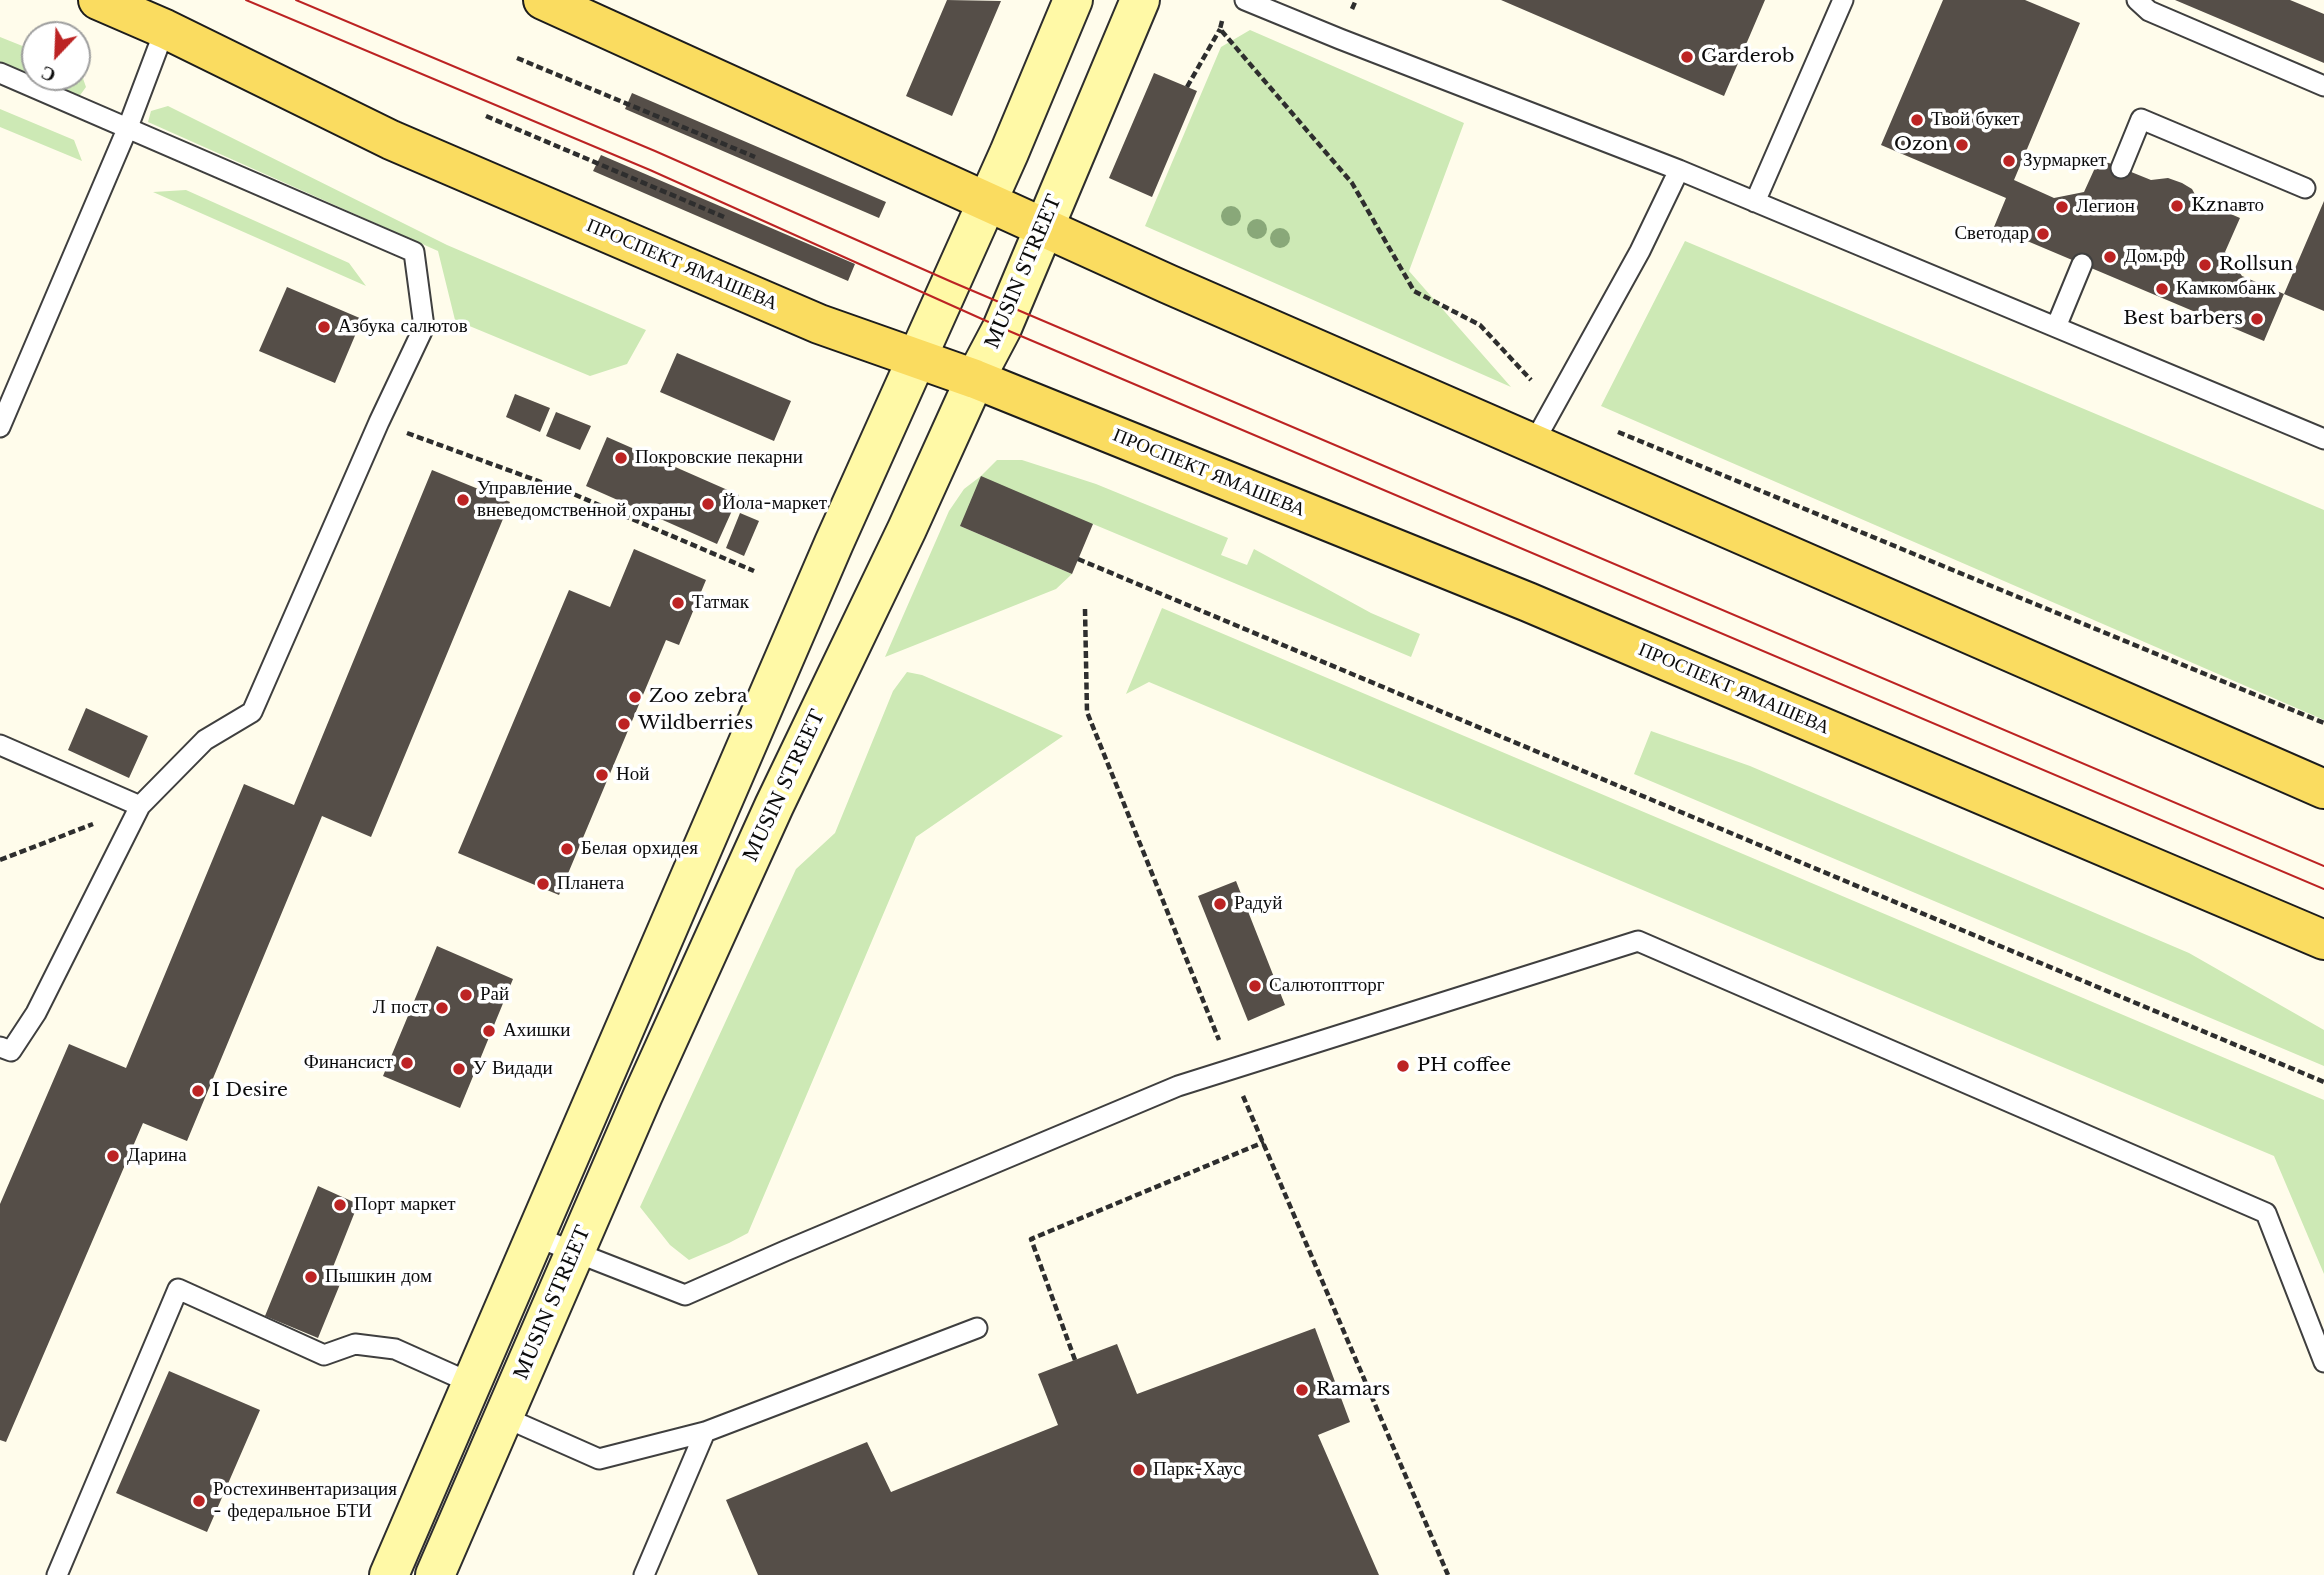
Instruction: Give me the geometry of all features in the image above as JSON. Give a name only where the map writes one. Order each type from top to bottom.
[{"type":"main road","name":"ПРОСПЕКТ ЯМАШЕВА","points":[[98,0],[165,29],[416,150],[819,324],[975,379],[1528,602],[2324,940]]},
{"type":"main road","points":[[543,0],[1044,227],[1533,444],[2317,778]]},
{"type":"street","points":[[389,1575],[829,555],[987,201],[1073,0]]},
{"type":"street","name":"MUSIN STREET","points":[[435,1575],[649,1082],[774,806],[907,529],[975,379],[1003,328],[1140,0]]},
{"type":"lane","points":[[1245,0],[1679,170],[2324,439]]},
{"type":"lane","points":[[2137,0],[2149,11],[2324,86]]},
{"type":"lane","points":[[1755,202],[1836,2]]},
{"type":"lane","points":[[0,428],[128,127],[165,29]]},
{"type":"lane","points":[[0,73],[414,252],[424,327],[379,422],[252,712],[205,740],[140,806],[36,1013],[11,1051],[0,1047]]},
{"type":"lane","points":[[2121,168],[2141,118],[2305,188]]},
{"type":"lane","points":[[1533,444],[1640,251],[1679,170]]},
{"type":"lane","points":[[2056,327],[2082,264]]},
{"type":"lane","points":[[0,745],[140,806]]},
{"type":"lane","points":[[534,1236],[685,1295],[1178,1086],[1638,941],[2266,1213],[2319,1341],[2324,1362]]},
{"type":"lane","points":[[57,1575],[178,1289],[324,1354],[355,1344],[395,1349],[471,1383]]},
{"type":"lane","points":[[504,1417],[600,1459],[705,1432],[977,1328]]},
{"type":"lane","points":[[644,1575],[705,1432]]},
{"type":"path","points":[[1188,87],[1220,29],[1222,17]]},
{"type":"path","points":[[1220,29],[1352,183],[1414,291],[1480,325],[1553,405]]},
{"type":"path","points":[[517,58],[755,157]]},
{"type":"path","points":[[486,116],[724,218]]},
{"type":"path","points":[[379,422],[571,493],[754,571]]},
{"type":"path","points":[[1618,431],[2324,723]]},
{"type":"path","points":[[1078,559],[2324,1082]]},
{"type":"path","points":[[0,860],[140,806]]},
{"type":"path","points":[[1075,1360],[1031,1239],[1264,1142]]},
{"type":"green space","points":[[1250,30],[1464,123],[1409,271],[1511,387],[1145,226],[1221,47]]},
{"type":"green space","points":[[0,37],[21,45],[21,74],[0,65]]},
{"type":"green space","points":[[61,91],[83,91],[78,98]]},
{"type":"green space","points":[[168,106],[447,245],[646,330],[627,364],[590,376],[455,320],[438,251],[148,122],[151,111]]},
{"type":"green space","points":[[0,109],[74,140],[82,161],[0,127]]},
{"type":"green space","points":[[186,190],[349,263],[366,286],[153,192]]},
{"type":"green space","points":[[1685,241],[2324,510],[2324,720],[1601,406]]},
{"type":"green space","points":[[997,460],[1022,460],[1096,484],[1228,538],[1221,555],[1247,565],[1254,549],[1371,613],[1420,634],[1411,657],[1093,524],[960,526],[1072,574],[1056,589],[885,657],[949,511],[964,489]]},
{"type":"green space","points":[[1162,608],[2324,1100],[2324,1274],[2274,1156],[1149,682],[1126,694]]},
{"type":"green space","points":[[907,672],[922,675],[1063,736],[916,837],[748,1233],[689,1260],[670,1245],[640,1207],[796,869],[835,833],[893,691]]},
{"type":"green space","points":[[1651,731],[1750,766],[2189,953],[2324,1030],[2324,1066],[1634,774]]},
{"type":"building","points":[[947,0],[1001,1],[952,116],[906,96]]},
{"type":"building","points":[[1501,0],[1765,0],[1724,96]]},
{"type":"building","points":[[1943,0],[2025,0],[2080,23],[2014,180],[2054,198],[2084,192],[2099,159],[2151,180],[2168,178],[2182,183],[2192,189],[2198,200],[2240,218],[2225,252],[2242,276],[2284,294],[2264,341],[1994,227],[2006,198],[1881,145]]},
{"type":"building","points":[[2175,0],[2290,0],[2324,14],[2324,63]]},
{"type":"building","points":[[1154,73],[1197,91],[1152,197],[1109,178]]},
{"type":"building","points":[[632,93],[886,202],[879,218],[625,109]]},
{"type":"building","points":[[601,155],[855,264],[848,281],[593,171]]},
{"type":"building","points":[[2324,201],[2324,311],[2284,294]]},
{"type":"building","points":[[287,287],[362,319],[335,383],[259,351]]},
{"type":"building","points":[[677,353],[791,401],[774,441],[660,392]]},
{"type":"building","points":[[515,394],[550,408],[540,432],[506,417]]},
{"type":"building","points":[[556,412],[591,426],[580,450],[546,436]]},
{"type":"building","points":[[607,437],[739,495],[717,544],[586,486]]},
{"type":"building","points":[[432,470],[510,502],[371,837],[322,816],[187,1141],[143,1123],[6,1442],[0,1440],[0,1204],[69,1044],[126,1068],[244,784],[294,805]]},
{"type":"building","points":[[981,476],[1093,524],[1072,574],[960,526]]},
{"type":"building","points":[[740,513],[759,521],[744,556],[726,548]]},
{"type":"building","points":[[634,549],[706,580],[679,645],[666,640],[559,895],[458,853],[569,590],[610,607]]},
{"type":"building","points":[[86,708],[148,736],[129,778],[68,750]]},
{"type":"building","points":[[1236,881],[1285,1005],[1248,1021],[1198,896]]},
{"type":"building","points":[[437,946],[513,979],[460,1108],[383,1076]]},
{"type":"building","points":[[318,1186],[358,1204],[333,1267],[345,1272],[318,1338],[265,1316]]},
{"type":"building","name":"Парк-Хаус","points":[[1315,1328],[1350,1422],[1318,1435],[1379,1575],[758,1575],[726,1500],[867,1442],[891,1492],[1058,1425],[1038,1374],[1117,1344],[1137,1394]]},
{"type":"building","points":[[169,1371],[260,1410],[207,1532],[116,1493]]},
{"type":"tram line","points":[[246,0],[650,170],[1002,328],[2324,889]]},
{"type":"tram line","points":[[296,0],[655,151],[952,282],[2324,866]]},
{"type":"place","name":"Garderob","points":[[1687,57]]},
{"type":"place","name":"Твой букет","points":[[1917,120]]},
{"type":"place","name":"Ozon","points":[[1962,145]]},
{"type":"place","name":"Зурмаркет","points":[[2009,161]]},
{"type":"place","name":"Kznавто","points":[[2177,206]]},
{"type":"place","name":"Легион","points":[[2062,207]]},
{"type":"place","name":"Светодар","points":[[2043,234]]},
{"type":"place","name":"Дом.рф","points":[[2110,257]]},
{"type":"place","name":"Rollsun","points":[[2205,265]]},
{"type":"place","name":"Камкомбанк","points":[[2162,289]]},
{"type":"place","name":"Best barbers","points":[[2257,319]]},
{"type":"place","name":"Азбука салютов","points":[[324,327]]},
{"type":"place","name":"Покровские пекарни","points":[[621,458]]},
{"type":"place","name":"Управление вневедомственной охраны","points":[[463,500]]},
{"type":"place","name":"Йола-маркет","points":[[708,504]]},
{"type":"place","name":"Татмак","points":[[678,603]]},
{"type":"place","name":"Zoo zebra","points":[[635,697]]},
{"type":"place","name":"Wildberries","points":[[624,724]]},
{"type":"place","name":"Ной","points":[[602,775]]},
{"type":"place","name":"Белая орхидея","points":[[567,849]]},
{"type":"place","name":"Планета","points":[[543,884]]},
{"type":"place","name":"Радуй","points":[[1220,904]]},
{"type":"place","name":"Салютоптторг","points":[[1255,986]]},
{"type":"place","name":"Рай","points":[[466,995]]},
{"type":"place","name":"Л пост","points":[[442,1008]]},
{"type":"place","name":"Ахишки","points":[[489,1031]]},
{"type":"place","name":"Финансист","points":[[407,1063]]},
{"type":"place","name":"PH coffee","points":[[1403,1066]]},
{"type":"place","name":"У Видади","points":[[459,1069]]},
{"type":"place","name":"I Desire","points":[[198,1091]]},
{"type":"place","name":"Дарина","points":[[113,1156]]},
{"type":"place","name":"Порт маркет","points":[[340,1205]]},
{"type":"place","name":"Пышкин дом","points":[[311,1277]]},
{"type":"place","name":"Ramars","points":[[1302,1390]]},
{"type":"place","name":"Парк-Хаус","points":[[1139,1470]]},
{"type":"place","name":"Ростехинвентаризация - федеральное БТИ","points":[[199,1501]]}]
